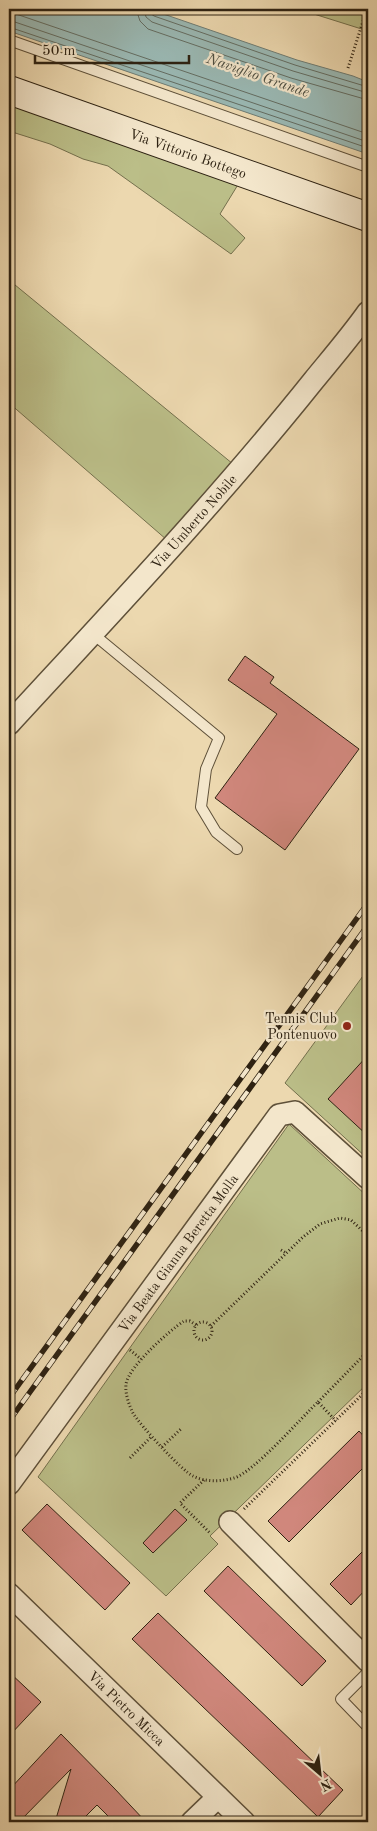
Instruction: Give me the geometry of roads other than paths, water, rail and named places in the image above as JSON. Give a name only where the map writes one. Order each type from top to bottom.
[{"type":"street","name":"Via Vittorio Bottego","points":[[9,90],[368,216]]},
{"type":"street","name":"Via Umberto Nobile","points":[[9,724],[241,468],[368,312]]},
{"type":"street","name":"Via Beata Gianna Beretta Molla","points":[[9,1484],[278,1115],[295,1112],[368,1178]]},
{"type":"street","points":[[230,1522],[368,1661]]},
{"type":"street","name":"Via Pietro Micca","points":[[9,1594],[244,1822]]},
{"type":"street","points":[[192,1822],[218,1797]]},
{"type":"lane","points":[[9,40],[368,168]]},
{"type":"lane","points":[[92,633],[220,738],[206,769],[201,807],[216,832],[237,849]]},
{"type":"lane","points":[[368,1672],[342,1699],[368,1727]]},
{"type":"water","name":"Naviglio Grande","points":[[9,9],[149,9],[297,60],[368,82],[368,154],[9,31]]},
{"type":"railway","points":[[9,1398],[368,903]]},
{"type":"railway","points":[[9,1421],[368,925]]},
{"type":"place","name":"Tennis Club Pontenuovo","points":[[347,1026]]}]
